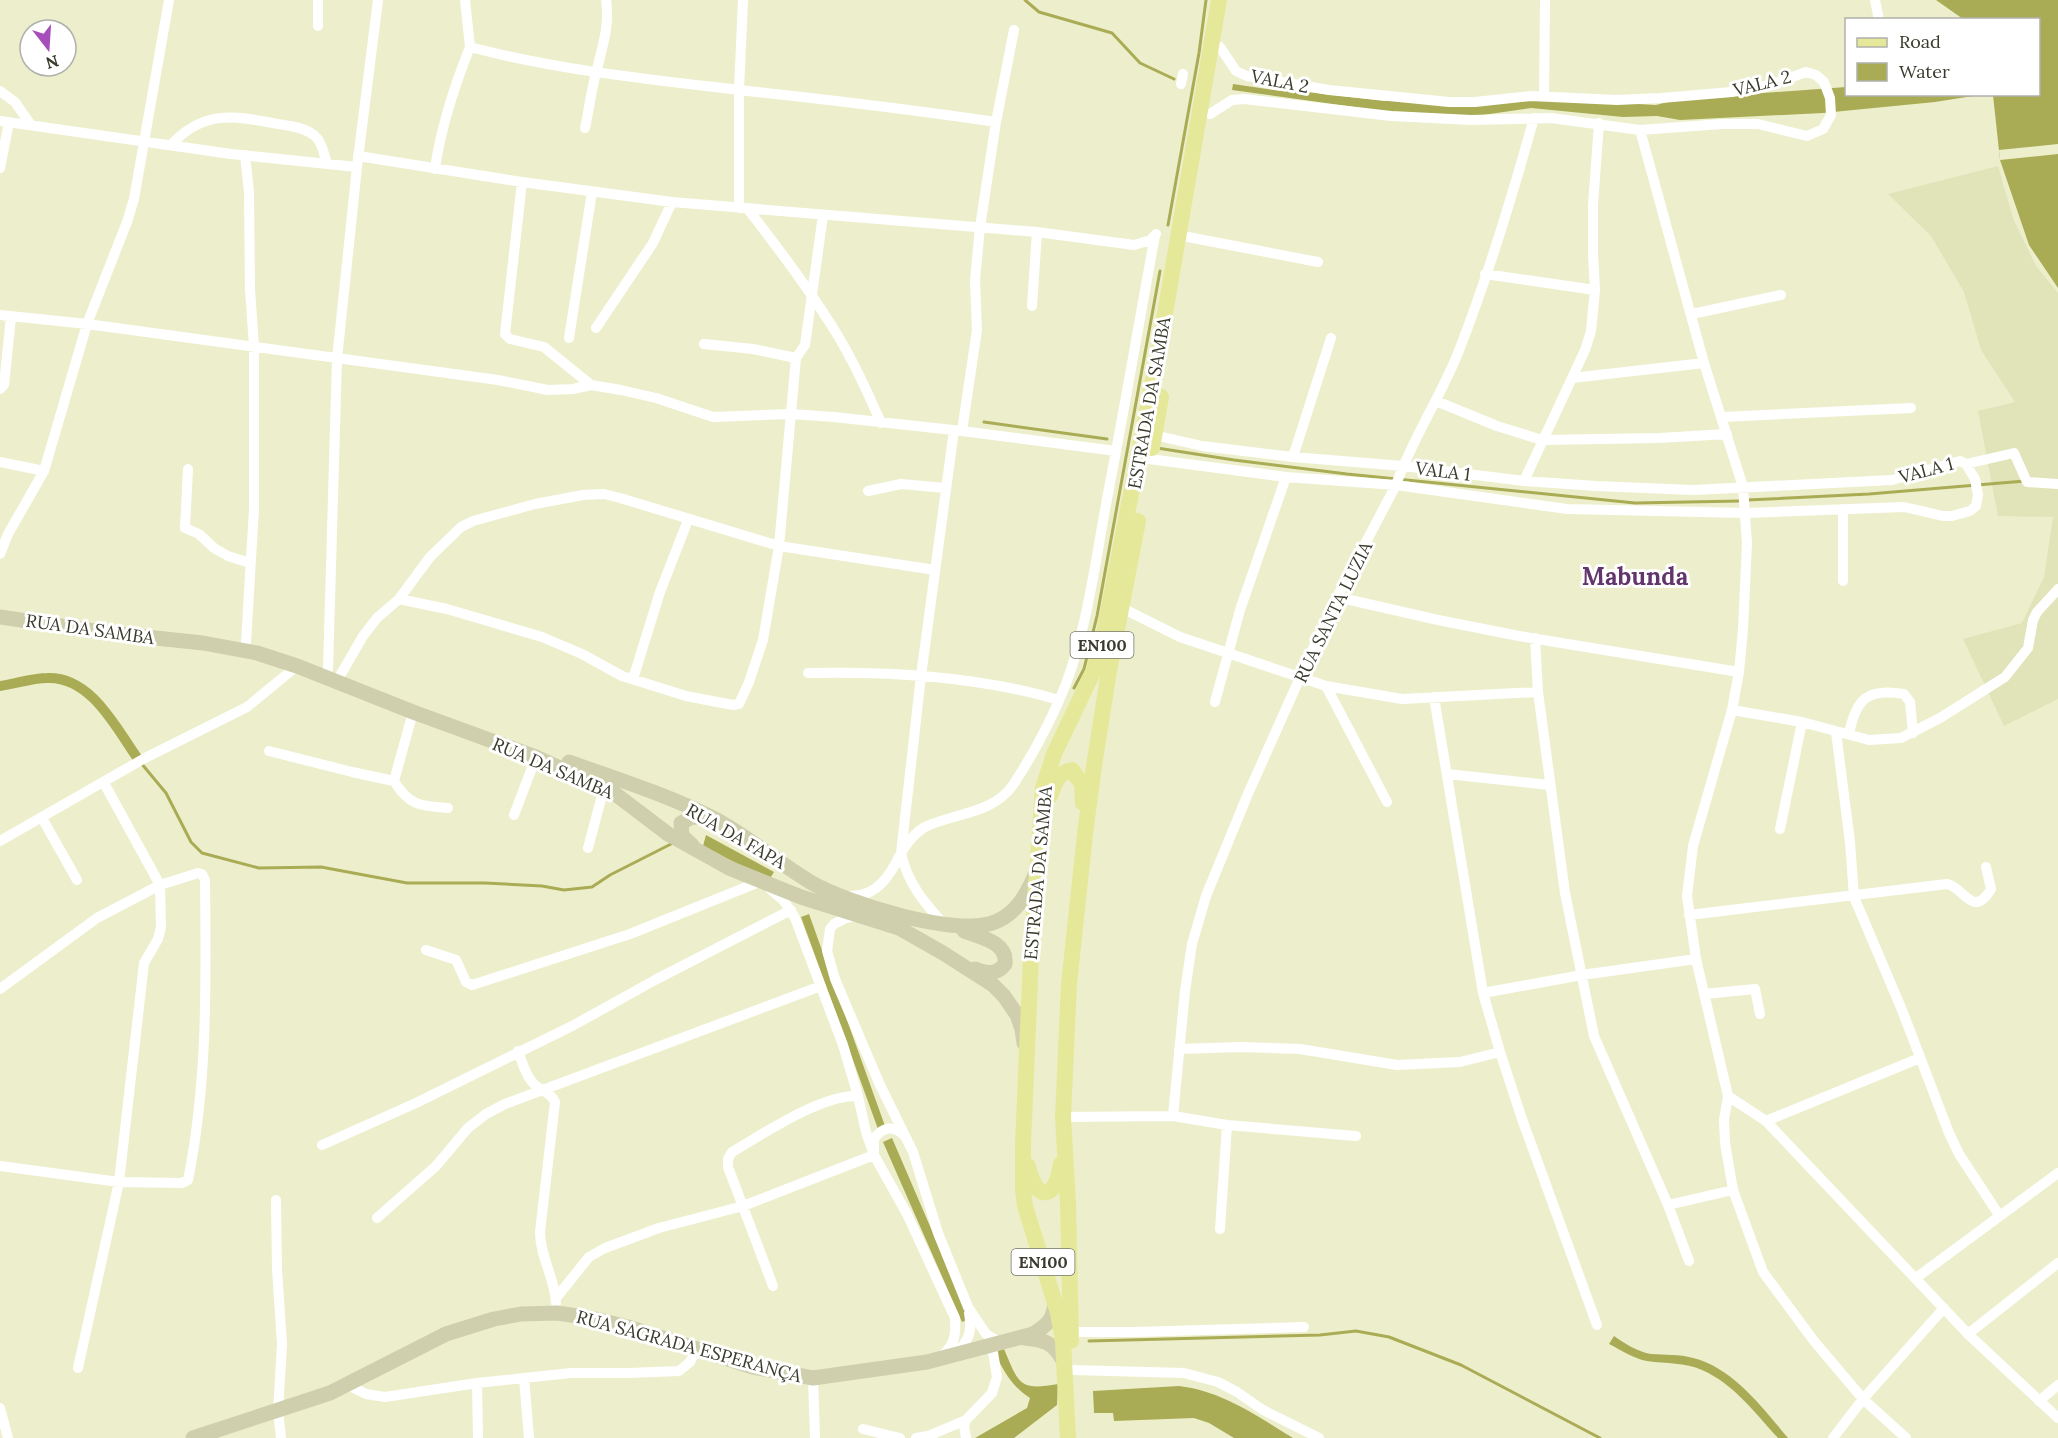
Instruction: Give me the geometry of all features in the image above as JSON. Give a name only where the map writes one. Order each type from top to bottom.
[{"type":"main road","name":"ESTRADA DA SAMBA","points":[[1069,1373],[1055,1303],[1025,1206],[1023,1190],[1026,1058],[1043,788],[1049,769],[1094,670],[1103,638],[1158,354],[1219,0]]},
{"type":"main road","name":"ESTRADA DA SAMBA","points":[[1076,1438],[1069,1373],[1071,1332],[1068,1203],[1063,1117],[1069,984],[1085,834],[1109,671],[1154,435],[1228,0]]},
{"type":"main road","name":"RUA DA SAMBA","points":[[0,608],[246,642]]},
{"type":"main road","name":"RUA DA SAMBA","points":[[0,617],[108,633],[203,643],[257,653],[536,757],[604,788],[623,799],[668,834],[754,879],[801,897],[899,928],[943,953],[993,985],[1011,1004],[1022,1029],[1026,1058]]},
{"type":"main road","name":"RUA DA FAPA","points":[[246,642],[283,652],[482,730],[666,797],[726,825],[810,881],[846,899],[867,906],[944,924],[977,927],[1001,920],[1009,915],[1022,900],[1037,872]]},
{"type":"main road","points":[[1039,828],[1057,778],[1063,772],[1072,770],[1082,784],[1085,834]]},
{"type":"main road","points":[[711,857],[686,840],[681,830],[681,823],[685,819],[698,816],[726,825]]},
{"type":"main road","points":[[943,953],[988,973],[999,970],[1005,964],[1005,955],[989,940],[944,924]]},
{"type":"main road","points":[[1023,1144],[1034,1186],[1038,1191],[1045,1193],[1055,1186],[1060,1172],[1064,1142]]},
{"type":"main road","name":"RUA SAGRADA ESPERANÇA","points":[[193,1438],[230,1432],[348,1385],[426,1343],[469,1326],[556,1306],[696,1350],[783,1374],[813,1378],[927,1362],[1033,1334],[1045,1326],[1054,1315],[1055,1303]]},
{"type":"main road","points":[[1021,1337],[1049,1343],[1058,1352],[1069,1373]]},
{"type":"main road","name":"ESTRADA DA SAMBA","points":[[1068,1438],[1071,1408]]},
{"type":"street","points":[[0,554],[4,533],[44,471],[87,324],[127,222],[134,199],[169,0]]},
{"type":"street","points":[[318,0],[318,26]]},
{"type":"street","points":[[334,672],[338,359],[357,161],[378,0]]},
{"type":"street","points":[[435,169],[447,112],[470,47],[465,0]]},
{"type":"street","points":[[585,128],[596,73],[605,43],[608,16],[606,0]]},
{"type":"street","points":[[743,0],[739,90],[743,208],[776,244],[838,335],[858,371],[881,423]]},
{"type":"street","points":[[1544,97],[1545,0]]},
{"type":"street","points":[[1875,0],[1879,18]]},
{"type":"street","points":[[944,924],[918,894],[903,863],[901,853],[945,488],[977,330],[975,280],[980,227],[996,122],[1014,30]]},
{"type":"street","points":[[470,47],[504,56],[596,73],[872,104],[996,122]]},
{"type":"street","name":"VALA 2","points":[[1210,114],[1232,100],[1244,99],[1391,116],[1471,120],[1534,118],[1599,123],[1640,130],[1722,124],[1758,124],[1807,136],[1822,129],[1831,115],[1831,106],[1824,82],[1816,75],[1806,72],[1770,85],[1732,92],[1617,100],[1531,96],[1475,102],[1449,102],[1329,90],[1247,76],[1236,71],[1220,47]]},
{"type":"street","points":[[0,91],[15,102],[31,125]]},
{"type":"street","points":[[171,144],[187,129],[212,118],[246,117],[311,133],[318,139],[327,164]]},
{"type":"street","name":"RUA SANTA LUZIA","points":[[1173,1116],[1192,944],[1206,896],[1247,796],[1336,597],[1397,483],[1402,467],[1437,401],[1458,353],[1521,166],[1534,118]]},
{"type":"street","points":[[0,168],[4,121],[244,155],[327,164],[357,161],[435,169],[672,202],[1037,232],[1134,245],[1147,258],[1149,268]]},
{"type":"street","points":[[1524,481],[1585,350],[1591,331],[1595,290],[1593,205],[1599,123]]},
{"type":"street","points":[[1640,130],[1704,363],[1744,490],[1747,510],[1745,591],[1739,672],[1732,710],[1693,846],[1688,876],[1689,915],[1696,958],[1728,1096],[1724,1120],[1725,1143],[1733,1190],[1763,1272],[1814,1341],[1863,1398],[1906,1438]]},
{"type":"street","points":[[244,155],[249,192],[250,288],[254,347],[254,509],[246,642]]},
{"type":"street","points":[[522,182],[506,334],[510,339],[544,347],[591,385]]},
{"type":"street","points":[[569,338],[592,192]]},
{"type":"street","points":[[596,328],[653,243],[672,202]]},
{"type":"street","points":[[399,599],[447,609],[542,637],[582,654],[622,676],[695,698],[738,704],[749,682],[764,640],[779,546],[796,358],[805,345],[823,215]]},
{"type":"street","points":[[1032,306],[1037,232]]},
{"type":"street","name":"ESTRADA DA SAMBA","points":[[827,890],[861,897],[872,892],[889,875],[911,838],[925,827],[961,816],[1002,798],[1042,737],[1066,683],[1081,631],[1156,234],[1151,240],[1134,245]]},
{"type":"street","points":[[1188,237],[1318,262]]},
{"type":"street","points":[[1485,274],[1595,290]]},
{"type":"street","points":[[1692,314],[1781,295]]},
{"type":"street","points":[[0,389],[4,385],[6,316],[87,324],[498,380],[548,390],[573,389],[591,385],[656,398],[713,417],[791,414],[958,430],[1116,451]]},
{"type":"street","points":[[1293,457],[1331,338]]},
{"type":"street","points":[[704,344],[753,349],[796,358]]},
{"type":"street","points":[[1572,378],[1704,363]]},
{"type":"street","points":[[1437,401],[1497,426],[1542,440],[1727,434]]},
{"type":"street","points":[[1722,417],[1911,408]]},
{"type":"street","name":"VALA 1","points":[[1149,459],[1286,477],[1397,483],[1567,509],[1747,510],[1904,507],[1943,516],[1953,516],[1970,511],[1976,506],[1978,495],[1975,479],[1966,464],[1960,461],[1953,461],[1892,480],[1744,490],[1693,490],[1524,481],[1202,446],[1154,435]]},
{"type":"street","points":[[1966,464],[2014,453],[2026,482],[2058,484]]},
{"type":"street","points":[[0,462],[44,471]]},
{"type":"street","points":[[188,470],[184,528],[199,534],[214,548],[228,556],[250,563]]},
{"type":"street","points":[[1215,702],[1240,610],[1286,477]]},
{"type":"street","points":[[868,491],[901,484],[945,488]]},
{"type":"street","points":[[334,672],[377,618],[399,599],[429,556],[461,527],[473,521],[535,504],[583,495],[604,494],[779,546],[935,570]]},
{"type":"street","points":[[1843,509],[1843,581]]},
{"type":"street","points":[[633,679],[653,611],[688,520]]},
{"type":"street","points":[[1732,710],[1802,722],[1869,740],[1901,738],[2005,677],[2028,648],[2033,620],[2037,612],[2058,589]]},
{"type":"street","points":[[1336,597],[1438,620],[1739,672]]},
{"type":"street","points":[[1122,608],[1180,637],[1326,686],[1402,699],[1538,692]]},
{"type":"street","points":[[1535,638],[1538,692],[1565,893],[1597,1043],[1668,1205],[1689,1261]]},
{"type":"street","points":[[0,842],[145,758],[247,707],[297,666]]},
{"type":"street","points":[[808,673],[921,676],[1003,686],[1059,700]]},
{"type":"street","points":[[1326,686],[1387,802]]},
{"type":"street","points":[[1848,734],[1852,716],[1859,702],[1872,694],[1887,691],[1904,694],[1910,702],[1913,733]]},
{"type":"street","points":[[1434,697],[1483,993],[1530,1141],[1597,1324]]},
{"type":"street","points":[[394,781],[413,712]]},
{"type":"street","points":[[1780,829],[1802,722]]},
{"type":"street","points":[[1836,732],[1849,832],[1854,897],[1959,1154],[2000,1215]]},
{"type":"street","points":[[269,751],[394,781],[401,792],[419,806],[448,808]]},
{"type":"street","points":[[514,815],[536,757]]},
{"type":"street","points":[[1448,774],[1549,784]]},
{"type":"street","points":[[78,1368],[119,1182],[144,963],[158,939],[161,927],[160,885],[104,783]]},
{"type":"street","points":[[588,848],[604,788]]},
{"type":"street","points":[[42,818],[77,880]]},
{"type":"street","points":[[1689,915],[1854,897],[1947,884],[1953,885],[1967,900],[1977,901],[1987,897],[1991,889],[1986,867]]},
{"type":"street","points":[[0,988],[85,925],[160,885],[198,873],[202,874],[205,879],[207,1016],[199,1108],[187,1181],[182,1183],[119,1182],[0,1166]]},
{"type":"street","points":[[426,950],[456,960],[466,982],[472,985],[630,934],[754,879],[775,892],[791,910],[821,986],[843,1045],[874,1155],[907,1214],[955,1318],[956,1333],[949,1349],[943,1355],[927,1362]]},
{"type":"street","points":[[322,1145],[416,1102],[602,1010],[791,910]]},
{"type":"street","points":[[870,918],[852,916],[834,924],[828,936],[828,951],[835,980],[880,1085],[907,1138],[938,1233],[968,1307],[986,1334],[997,1345],[997,1377],[992,1392],[966,1420],[928,1436],[916,1438]]},
{"type":"street","points":[[1483,993],[1696,958]]},
{"type":"street","points":[[376,1218],[436,1166],[468,1128],[486,1114],[520,1097],[545,1090],[821,986]]},
{"type":"street","points":[[1704,994],[1755,989],[1760,1014]]},
{"type":"street","points":[[1179,1049],[1241,1047],[1300,1049],[1397,1065],[1460,1062],[1500,1052]]},
{"type":"street","points":[[518,1051],[531,1082],[553,1098],[556,1108],[540,1241],[556,1306]]},
{"type":"street","points":[[1766,1121],[1920,1058]]},
{"type":"street","points":[[773,1286],[727,1163],[732,1152],[790,1119],[819,1105],[858,1096]]},
{"type":"street","points":[[1728,1096],[1766,1121],[1968,1334],[2058,1418]]},
{"type":"street","points":[[1063,1117],[1173,1116],[1227,1125],[1356,1136]]},
{"type":"street","points":[[1220,1229],[1227,1125]]},
{"type":"street","points":[[874,1155],[874,1139],[880,1131],[891,1128],[907,1138]]},
{"type":"street","points":[[556,1306],[589,1257],[605,1248],[659,1228],[743,1206],[874,1155]]},
{"type":"street","points":[[1916,1278],[2058,1173]]},
{"type":"street","points":[[1668,1205],[1733,1190]]},
{"type":"street","points":[[276,1200],[277,1277],[282,1344],[278,1411],[281,1438]]},
{"type":"street","points":[[1968,1334],[2058,1263]]},
{"type":"street","points":[[950,1356],[958,1351],[969,1338],[971,1331],[968,1307]]},
{"type":"street","points":[[1833,1438],[1863,1398],[1944,1308]]},
{"type":"street","points":[[1071,1332],[1304,1327]]},
{"type":"street","points":[[348,1385],[366,1394],[385,1397],[477,1383],[571,1373],[629,1374],[679,1371],[690,1362],[696,1350]]},
{"type":"street","points":[[1069,1373],[1184,1373],[1218,1382],[1263,1410],[1319,1438]]},
{"type":"street","points":[[524,1378],[529,1438]]},
{"type":"street","points":[[813,1378],[815,1438]]},
{"type":"street","points":[[477,1383],[478,1438]]},
{"type":"street","points":[[2039,1401],[2058,1385]]},
{"type":"street","points":[[0,1408],[9,1438]]},
{"type":"street","points":[[966,1420],[964,1426],[966,1438]]},
{"type":"street","points":[[863,1429],[900,1438]]},
{"type":"shaded area","points":[[1998,166],[2013,218],[2036,266],[2058,293],[2058,699],[2004,726],[1963,639],[2022,623],[2044,577],[2053,517],[1998,516],[1978,411],[2015,402],[1981,350],[1964,292],[1931,236],[1888,194]]},
{"type":"water","points":[[1936,0],[2058,0],[2058,288],[2029,245],[2000,160],[1993,96],[2040,96],[2040,18],[1962,18]]},
{"type":"water","points":[[1233,84],[1384,101],[1529,98],[1656,105],[1679,99],[1845,87],[1845,96],[1973,96],[1823,113],[1680,120],[1657,116],[1623,117],[1531,108],[1476,116],[1383,111],[1232,90]]},
{"type":"water","points":[[706,835],[774,872],[769,880],[703,846]]},
{"type":"water","points":[[809,914],[885,1126],[878,1129],[801,917]]},
{"type":"water","points":[[892,1138],[970,1319],[962,1322],[883,1142]]},
{"type":"water","points":[[1614,1336],[1646,1353],[1688,1357],[1721,1370],[1746,1390],[1788,1438],[1778,1438],[1734,1391],[1714,1376],[1689,1366],[1637,1358],[1609,1344]]},
{"type":"water","points":[[1004,1349],[1013,1370],[1022,1382],[1035,1386],[1058,1384],[1057,1405],[1014,1438],[975,1438],[1027,1408],[1030,1398],[1013,1384],[994,1352]]},
{"type":"water","points":[[1179,1386],[1210,1393],[1224,1399],[1293,1438],[1234,1438],[1209,1423],[1194,1418],[1114,1421],[1113,1413],[1094,1413],[1093,1391]]},
{"type":"pier","points":[[2058,144],[2058,154],[2000,160],[1999,150]]},
{"type":"waterway","points":[[1025,0],[1039,12],[1112,33],[1140,63],[1174,79]]},
{"type":"waterway","points":[[1168,225],[1199,53],[1206,0]]},
{"type":"waterway","points":[[1074,688],[1084,669],[1097,616],[1160,271]]},
{"type":"waterway","points":[[984,422],[1107,439]]},
{"type":"waterway","points":[[1157,448],[1347,474],[1635,503],[1740,501]]},
{"type":"waterway","points":[[1747,500],[1869,494],[2025,481]]},
{"type":"waterway","points":[[0,686],[47,678],[77,685],[101,706],[138,759]]},
{"type":"waterway","points":[[141,763],[166,793],[191,842],[202,853],[259,868],[321,867],[407,883],[485,883],[542,886],[564,890],[592,887],[610,875],[673,843]]},
{"type":"waterway","points":[[1089,1341],[1320,1335],[1356,1331],[1389,1337],[1461,1365],[1600,1438]]},
{"type":"district","name":"Mabunda","points":[[1635,576]]}]
